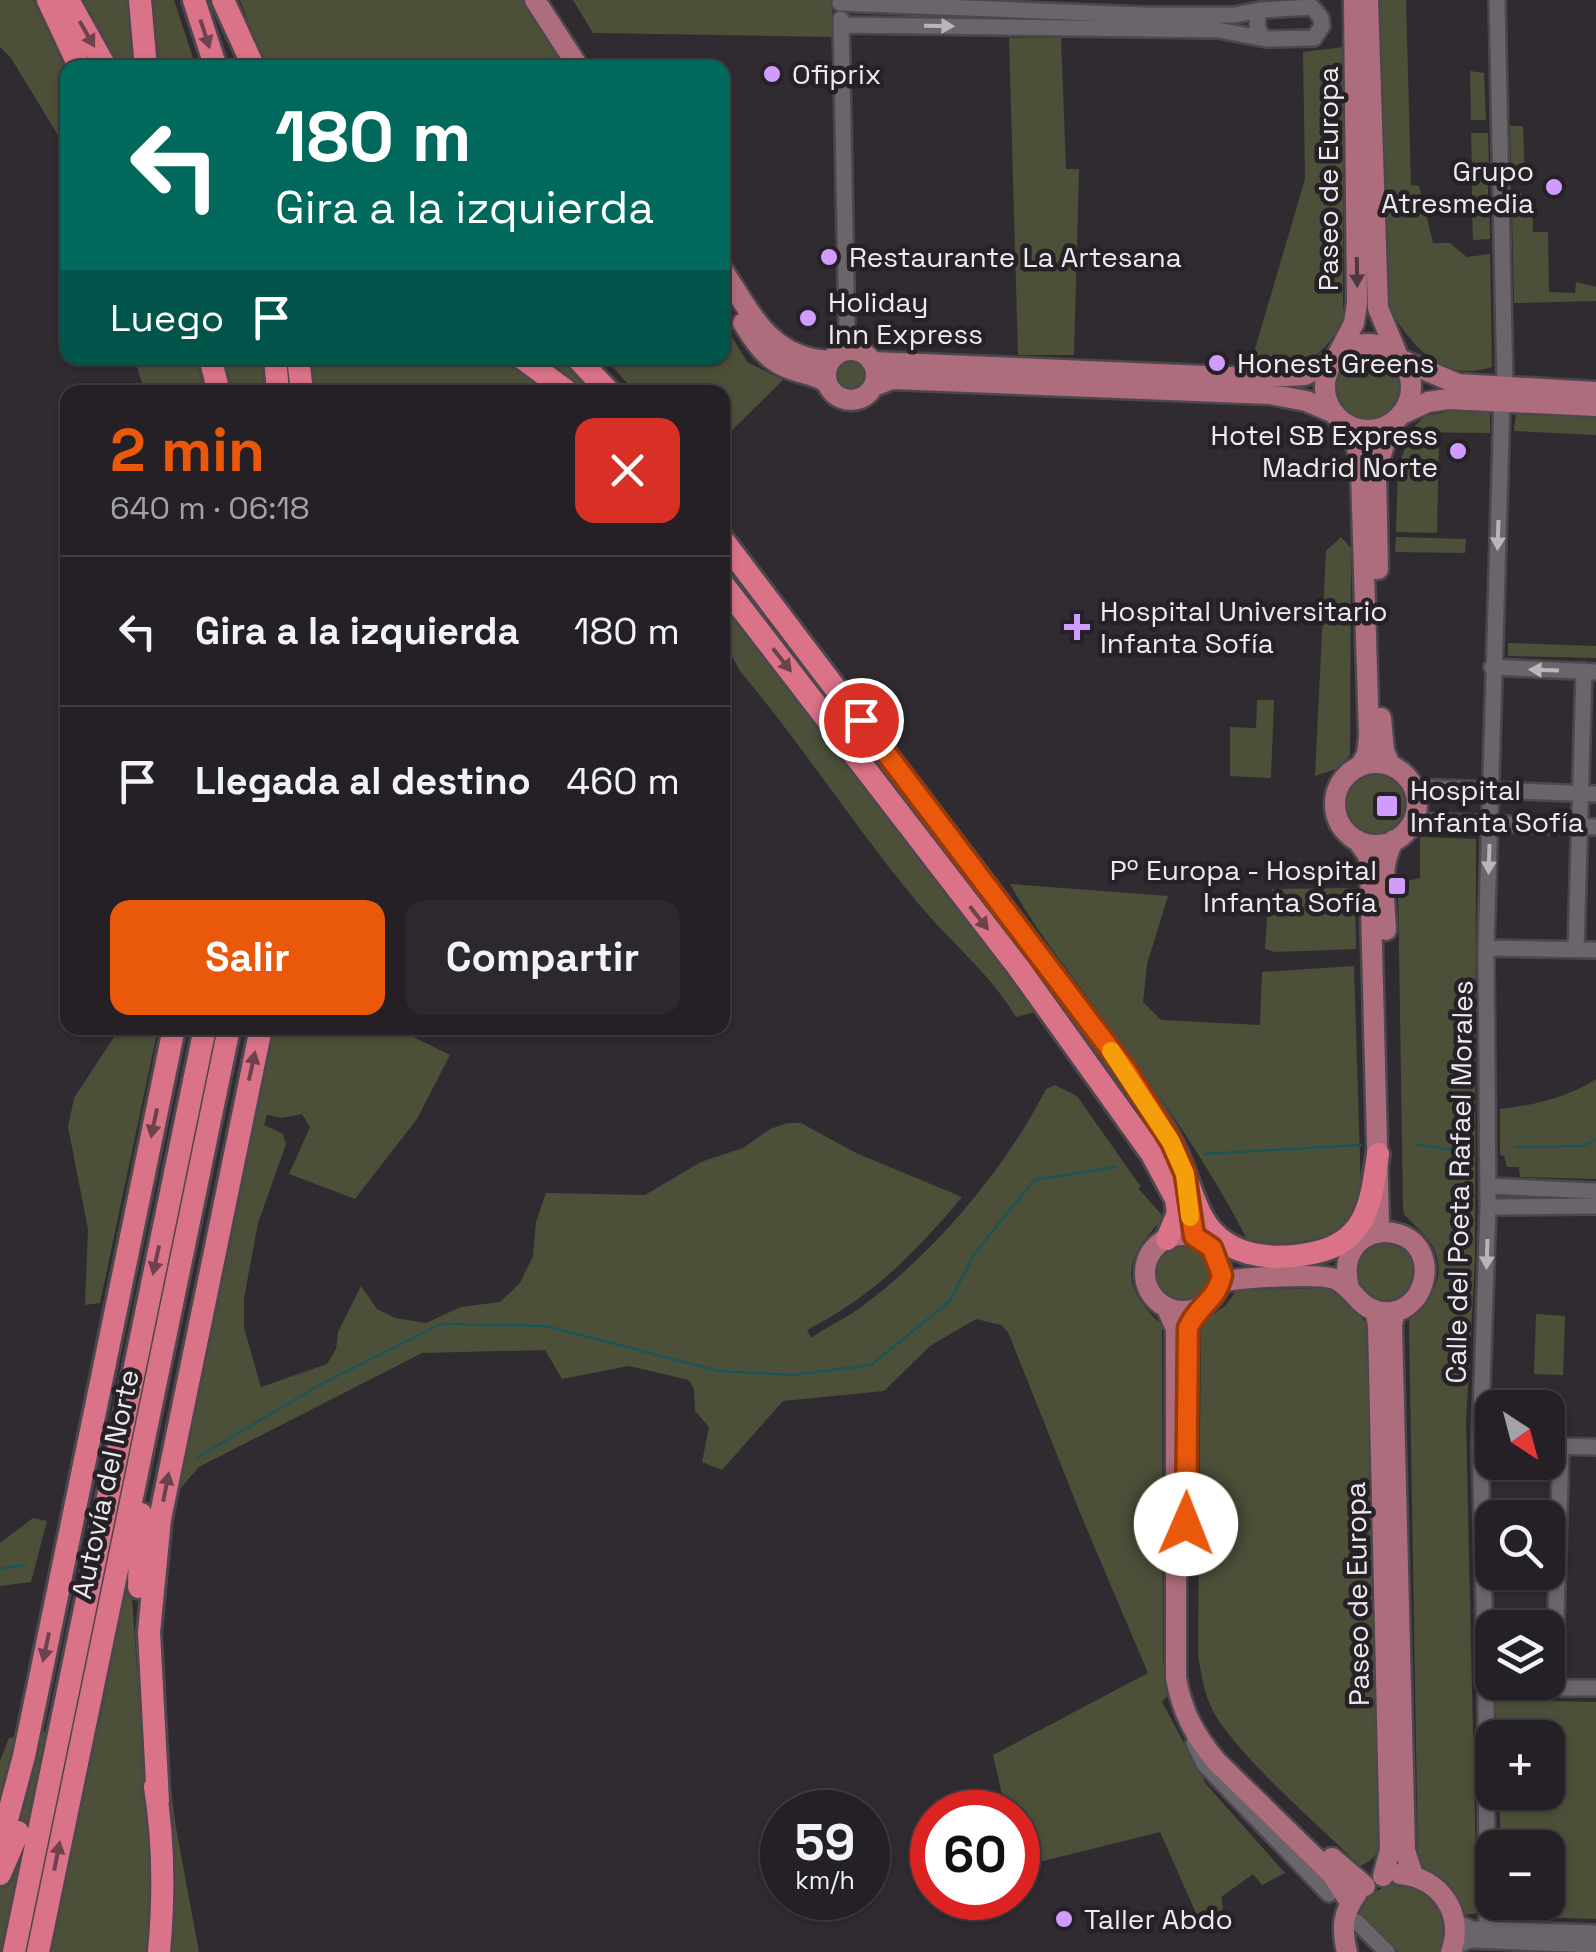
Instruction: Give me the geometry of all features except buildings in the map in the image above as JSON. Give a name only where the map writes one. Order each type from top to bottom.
[{"type":"highway","points":[[48,0],[76,60]]},
{"type":"highway","points":[[68,0],[102,60]]},
{"type":"highway","points":[[140,0],[145,60]]},
{"type":"highway","points":[[194,0],[213,60]]},
{"type":"highway","points":[[223,0],[239,60]]},
{"type":"highway","points":[[223,0],[250,60]]},
{"type":"highway","points":[[531,365],[559,385]]},
{"type":"highway","points":[[585,365],[603,385]]},
{"type":"highway","points":[[730,550],[1115,1056],[1171,1142],[1199,1211],[1214,1233],[1240,1252],[1262,1257],[1327,1250],[1350,1236],[1367,1214],[1378,1154]]},
{"type":"highway","points":[[730,593],[1018,968],[1152,1154],[1176,1199],[1178,1213],[1167,1239]]},
{"type":"highway","points":[[0,1846],[24,1756],[173,1035]]},
{"type":"highway","name":"Autovía del Norte","points":[[14,1952],[204,1035]]},
{"type":"highway","name":"Autovía del Norte","points":[[38,1952],[228,1035]]},
{"type":"highway","points":[[159,1952],[162,1875],[148,1632],[160,1519],[259,1035]]},
{"type":"highway","points":[[1185,1174],[1194,1236]]},
{"type":"highway","points":[[158,1801],[146,1729],[138,1630],[139,1535],[168,1374],[170,1318]]},
{"type":"highway","points":[[0,1874],[46,1750],[61,1722]]},
{"type":"main road","points":[[535,0],[573,60]]},
{"type":"main road","points":[[550,0],[588,60]]},
{"type":"main road","name":"Paseo de Europa","points":[[1336,357],[1354,323],[1357,303],[1354,0]]},
{"type":"main road","name":"Paseo de Europa","points":[[1368,0],[1378,308],[1400,358]]},
{"type":"main road","points":[[730,279],[775,344],[831,366]]},
{"type":"main road","points":[[730,304],[761,351],[786,368],[831,366],[847,350],[867,357],[1253,378],[1305,375],[1361,344],[1386,347],[1400,358],[1458,384],[1596,406]]},
{"type":"main road","points":[[867,357],[876,376],[874,386]]},
{"type":"main road","points":[[1336,357],[1324,386],[1336,416],[1358,447],[1369,721],[1367,754],[1338,786],[1334,799],[1336,817],[1368,855],[1370,868],[1378,1154],[1385,1232]]},
{"type":"main road","points":[[1357,840],[1382,844],[1404,834],[1414,821],[1418,802],[1404,774],[1390,764],[1381,736],[1376,471],[1395,420],[1412,389],[1400,358]]},
{"type":"main road","points":[[831,366],[835,395],[848,401],[864,397],[874,386],[892,378],[1270,394],[1306,401],[1364,430],[1395,420],[1428,402],[1503,394],[1596,392]]},
{"type":"main road","points":[[1361,765],[1390,764]]},
{"type":"main road","points":[[1385,1232],[1384,868],[1394,840]]},
{"type":"main road","points":[[1385,1232],[1414,1243],[1422,1253],[1426,1276],[1416,1298],[1385,1311],[1356,1299],[1346,1273],[1349,1256],[1360,1241],[1385,1232]]},
{"type":"main road","points":[[1194,1236],[1212,1248],[1218,1258],[1220,1283],[1213,1298],[1196,1310],[1177,1312],[1149,1292],[1145,1268],[1149,1256],[1167,1239],[1194,1236]]},
{"type":"main road","points":[[1218,1258],[1239,1265],[1330,1264],[1349,1256]]},
{"type":"main road","points":[[1220,1283],[1238,1278],[1331,1277],[1350,1289]]},
{"type":"main road","points":[[1168,1308],[1176,1330],[1176,1678],[1180,1704],[1217,1762],[1332,1874],[1364,1896]]},
{"type":"main road","points":[[1196,1310],[1188,1328],[1186,1674],[1193,1700],[1223,1751],[1342,1869],[1364,1896]]},
{"type":"main road","name":"Paseo de Europa","points":[[1385,1311],[1392,1325],[1404,1851],[1412,1875]]},
{"type":"main road","name":"Paseo de Europa","points":[[1347,1952],[1342,1925],[1390,1850],[1378,1325],[1385,1311]]},
{"type":"main road","points":[[1364,1896],[1412,1875],[1428,1882],[1441,1892],[1455,1922],[1452,1950]]},
{"type":"street","name":"Calle del Poeta Rafael Morales","points":[[1486,1390],[1486,948],[1503,394],[1497,0]]},
{"type":"street","points":[[831,366],[847,335],[840,2],[1035,20],[1218,30],[1266,40],[1314,38],[1322,26],[1315,4],[1218,16],[1035,20],[841,25]]},
{"type":"street","points":[[1260,10],[1256,25],[1266,40]]},
{"type":"street","points":[[1322,26],[1354,26]]},
{"type":"street","points":[[847,335],[867,357]]},
{"type":"street","points":[[1492,667],[1590,671],[1588,826],[1576,950]]},
{"type":"street","points":[[1414,788],[1588,794]]},
{"type":"street","points":[[1414,821],[1588,826]]},
{"type":"street","points":[[1486,948],[1596,950]]},
{"type":"street","points":[[1488,1186],[1596,1191]]},
{"type":"street","points":[[1488,1207],[1596,1206]]},
{"type":"street","points":[[1565,1446],[1596,1447]]},
{"type":"street","name":"Calle del Poeta Rafael Morales","points":[[1486,1480],[1486,1610]]},
{"type":"street","points":[[1554,1480],[1554,1610]]},
{"type":"street","points":[[1565,1688],[1596,1688]]},
{"type":"street","name":"Calle del Poeta Rafael Morales","points":[[1486,1700],[1486,1928]]},
{"type":"street","points":[[1190,1724],[1204,1764],[1329,1894]]},
{"type":"street","points":[[1364,1896],[1387,1952]]},
{"type":"street","points":[[1455,1922],[1472,1929],[1596,1932]]},
{"type":"street","points":[[1452,1950],[1468,1940],[1596,1944]]},
{"type":"green space","points":[[0,0],[33,0],[61,60],[60,138],[11,58],[0,47]]},
{"type":"green space","points":[[81,0],[135,0],[139,60],[110,60]]},
{"type":"green space","points":[[146,0],[174,0],[194,60],[152,60]]},
{"type":"green space","points":[[240,0],[525,0],[562,60],[263,60]]},
{"type":"green space","points":[[573,0],[832,0],[833,37],[593,33]]},
{"type":"green space","points":[[1379,0],[1406,0],[1411,185],[1419,186],[1433,243],[1450,243],[1467,257],[1490,254],[1492,367],[1459,370],[1432,359],[1409,337],[1390,310]]},
{"type":"green space","points":[[1009,38],[1061,38],[1066,169],[1079,169],[1074,355],[1018,355]]},
{"type":"green space","points":[[1344,47],[1343,319],[1326,346],[1306,360],[1282,366],[1250,366],[1305,179],[1303,52]]},
{"type":"green space","points":[[1470,71],[1484,73],[1486,120],[1471,120]]},
{"type":"green space","points":[[1510,126],[1523,126],[1525,178],[1531,178],[1532,183],[1521,183],[1511,164]]},
{"type":"green space","points":[[1471,133],[1488,133],[1489,170],[1472,170]]},
{"type":"green space","points":[[1472,176],[1488,176],[1488,200],[1472,201]]},
{"type":"green space","points":[[1520,192],[1524,198],[1532,198],[1533,232],[1548,232],[1549,292],[1575,293],[1576,282],[1596,287],[1596,301],[1514,303],[1512,210]]},
{"type":"green space","points":[[1489,206],[1490,239],[1473,240],[1472,207]]},
{"type":"green space","points":[[730,334],[747,362],[783,380],[730,432],[730,385],[629,385],[611,365],[730,365]]},
{"type":"green space","points":[[1368,349],[1395,360],[1406,387],[1395,414],[1368,425],[1341,414],[1330,387],[1341,360]]},
{"type":"green space","points":[[851,361],[862,366],[867,377],[862,388],[851,393],[840,388],[835,377],[840,366]]},
{"type":"green space","points":[[136,365],[197,365],[203,385],[143,385]]},
{"type":"green space","points":[[224,365],[262,365],[263,385],[228,385]]},
{"type":"green space","points":[[312,365],[513,365],[541,385],[313,385]]},
{"type":"green space","points":[[544,365],[572,365],[591,385],[568,385]]},
{"type":"green space","points":[[1458,410],[1490,411],[1490,433],[1409,432],[1425,416]]},
{"type":"green space","points":[[1516,412],[1596,416],[1596,435],[1514,431]]},
{"type":"green space","points":[[1439,439],[1437,533],[1396,532],[1398,467],[1408,440]]},
{"type":"green space","points":[[1341,537],[1351,548],[1350,755],[1336,769],[1315,776],[1326,551]]},
{"type":"green space","points":[[1396,537],[1466,539],[1465,553],[1395,552]]},
{"type":"green space","points":[[730,559],[1073,1010],[1065,1017],[730,579]]},
{"type":"green space","points":[[730,608],[1038,1011],[1016,1017],[994,986],[929,916],[872,845],[730,653]]},
{"type":"green space","points":[[1508,643],[1596,646],[1596,658],[1508,656]]},
{"type":"green space","points":[[1257,700],[1274,700],[1271,778],[1230,776],[1230,727],[1256,728]]},
{"type":"green space","points":[[1376,772],[1389,774],[1399,782],[1407,792],[1407,818],[1399,828],[1389,836],[1376,838],[1363,836],[1353,828],[1345,818],[1343,805],[1345,792],[1353,782],[1363,774]]},
{"type":"green space","points":[[1420,837],[1476,839],[1475,1260],[1466,1421],[1475,1913],[1465,1915],[1448,1883],[1418,1863],[1409,1324],[1410,1317],[1436,1285],[1439,1265],[1432,1245],[1403,1208],[1398,883],[1420,878]]},
{"type":"green space","points":[[1010,884],[1168,896],[1147,964],[1143,1002],[1161,1020],[1260,1025],[1262,972],[1354,966],[1361,1191],[1353,1212],[1356,1216],[1320,1239],[1293,1244],[1249,1243],[1180,1127]]},
{"type":"green space","points":[[1355,888],[1356,949],[1265,949],[1272,889]]},
{"type":"green space","points":[[115,1035],[157,1035],[100,1303],[85,1305],[88,1229],[68,1127],[74,1098]]},
{"type":"green space","points":[[271,1035],[409,1035],[450,1055],[417,1119],[355,1199],[289,1174],[310,1127],[302,1114],[282,1118],[267,1115],[264,1125],[283,1134],[286,1144],[258,1223],[244,1298],[244,1328],[261,1387],[327,1364],[361,1286],[377,1309],[395,1318],[426,1323],[461,1307],[500,1302],[520,1283],[533,1256],[536,1222],[546,1193],[645,1195],[701,1162],[743,1148],[770,1129],[787,1123],[801,1123],[856,1153],[962,1197],[891,1272],[852,1303],[807,1330],[811,1338],[885,1289],[939,1238],[988,1181],[1046,1089],[1055,1085],[1077,1096],[1141,1187],[1138,1188],[1161,1214],[1162,1220],[1139,1248],[1131,1273],[1139,1298],[1162,1325],[1163,1660],[1167,1696],[1162,1702],[1206,1784],[1285,1873],[1262,1885],[1253,1874],[1221,1897],[1223,1909],[1200,1922],[1160,1832],[1040,1862],[1040,1790],[1001,1790],[993,1755],[1148,1673],[1008,1332],[1001,1325],[976,1319],[930,1346],[884,1391],[783,1401],[722,1470],[702,1462],[709,1427],[695,1411],[694,1389],[689,1380],[629,1366],[562,1379],[545,1350],[422,1353],[199,1467],[178,1491]]},
{"type":"green space","points":[[1596,1079],[1596,1179],[1520,1177],[1519,1167],[1507,1167],[1500,1155],[1500,1109],[1550,1100]]},
{"type":"green space","points":[[1385,1240],[1406,1249],[1415,1270],[1406,1291],[1385,1300],[1364,1291],[1355,1270],[1364,1249]]},
{"type":"green space","points":[[1184,1243],[1206,1252],[1215,1274],[1206,1296],[1184,1305],[1162,1296],[1153,1274],[1162,1252]]},
{"type":"green space","points":[[1237,1290],[1337,1290],[1368,1328],[1371,1550],[1376,1554],[1382,1842],[1373,1858],[1360,1866],[1233,1740],[1210,1705],[1198,1655],[1201,1323],[1225,1306]]},
{"type":"green space","points":[[1536,1314],[1565,1316],[1563,1375],[1534,1374]]},
{"type":"green space","points":[[33,1518],[47,1521],[31,1582],[0,1586],[0,1543]]},
{"type":"green space","points":[[130,1568],[140,1713],[161,1711],[176,1828],[199,1952],[0,1952],[0,1761],[9,1738],[100,1722]]},
{"type":"green space","points":[[1494,1700],[1596,1702],[1596,1919],[1565,1918],[1565,1830],[1500,1830],[1500,1810],[1565,1810],[1565,1720],[1495,1720]]},
{"type":"green space","points":[[1390,1884],[1416,1889],[1435,1903],[1445,1925],[1441,1952],[1398,1952],[1355,1910],[1363,1898]]},
{"type":"waterway","points":[[1516,1147],[1581,1146],[1596,1140]]},
{"type":"waterway","points":[[1204,1154],[1361,1145]]},
{"type":"waterway","points":[[1418,1145],[1464,1151]]},
{"type":"waterway","points":[[198,1457],[318,1386],[441,1324],[546,1326],[719,1371],[793,1375],[871,1365],[950,1301],[975,1253],[1034,1180],[1116,1167]]},
{"type":"waterway","points":[[0,1569],[25,1565]]},
{"type":"slow traffic","points":[[1111,1051],[1171,1142],[1185,1174],[1190,1217]]},
{"type":"place","name":"Ofiprix","points":[[772,74]]},
{"type":"place","name":"Grupo Atresmedia","points":[[1554,187]]},
{"type":"place","name":"Restaurante La Artesana","points":[[829,257]]},
{"type":"place","name":"Holiday Inn Express","points":[[808,318]]},
{"type":"place","name":"Honest Greens","points":[[1217,363]]},
{"type":"place","name":"Hotel SB Express Madrid Norte","points":[[1458,451]]},
{"type":"place","name":"Hospital Universitario Infanta Sofía","points":[[1077,627]]},
{"type":"place","name":"Hospital Infanta Sofía","points":[[1387,806]]},
{"type":"place","name":"Pº Europa - Hospital Infanta Sofía","points":[[1397,886]]},
{"type":"place","name":"Taller Abdo","points":[[1064,1919]]},
{"type":"route","points":[[861,720],[1126,1070],[1171,1142],[1185,1174],[1194,1236],[1212,1248],[1222,1275],[1213,1298],[1196,1310],[1188,1328],[1186,1524]]}]
